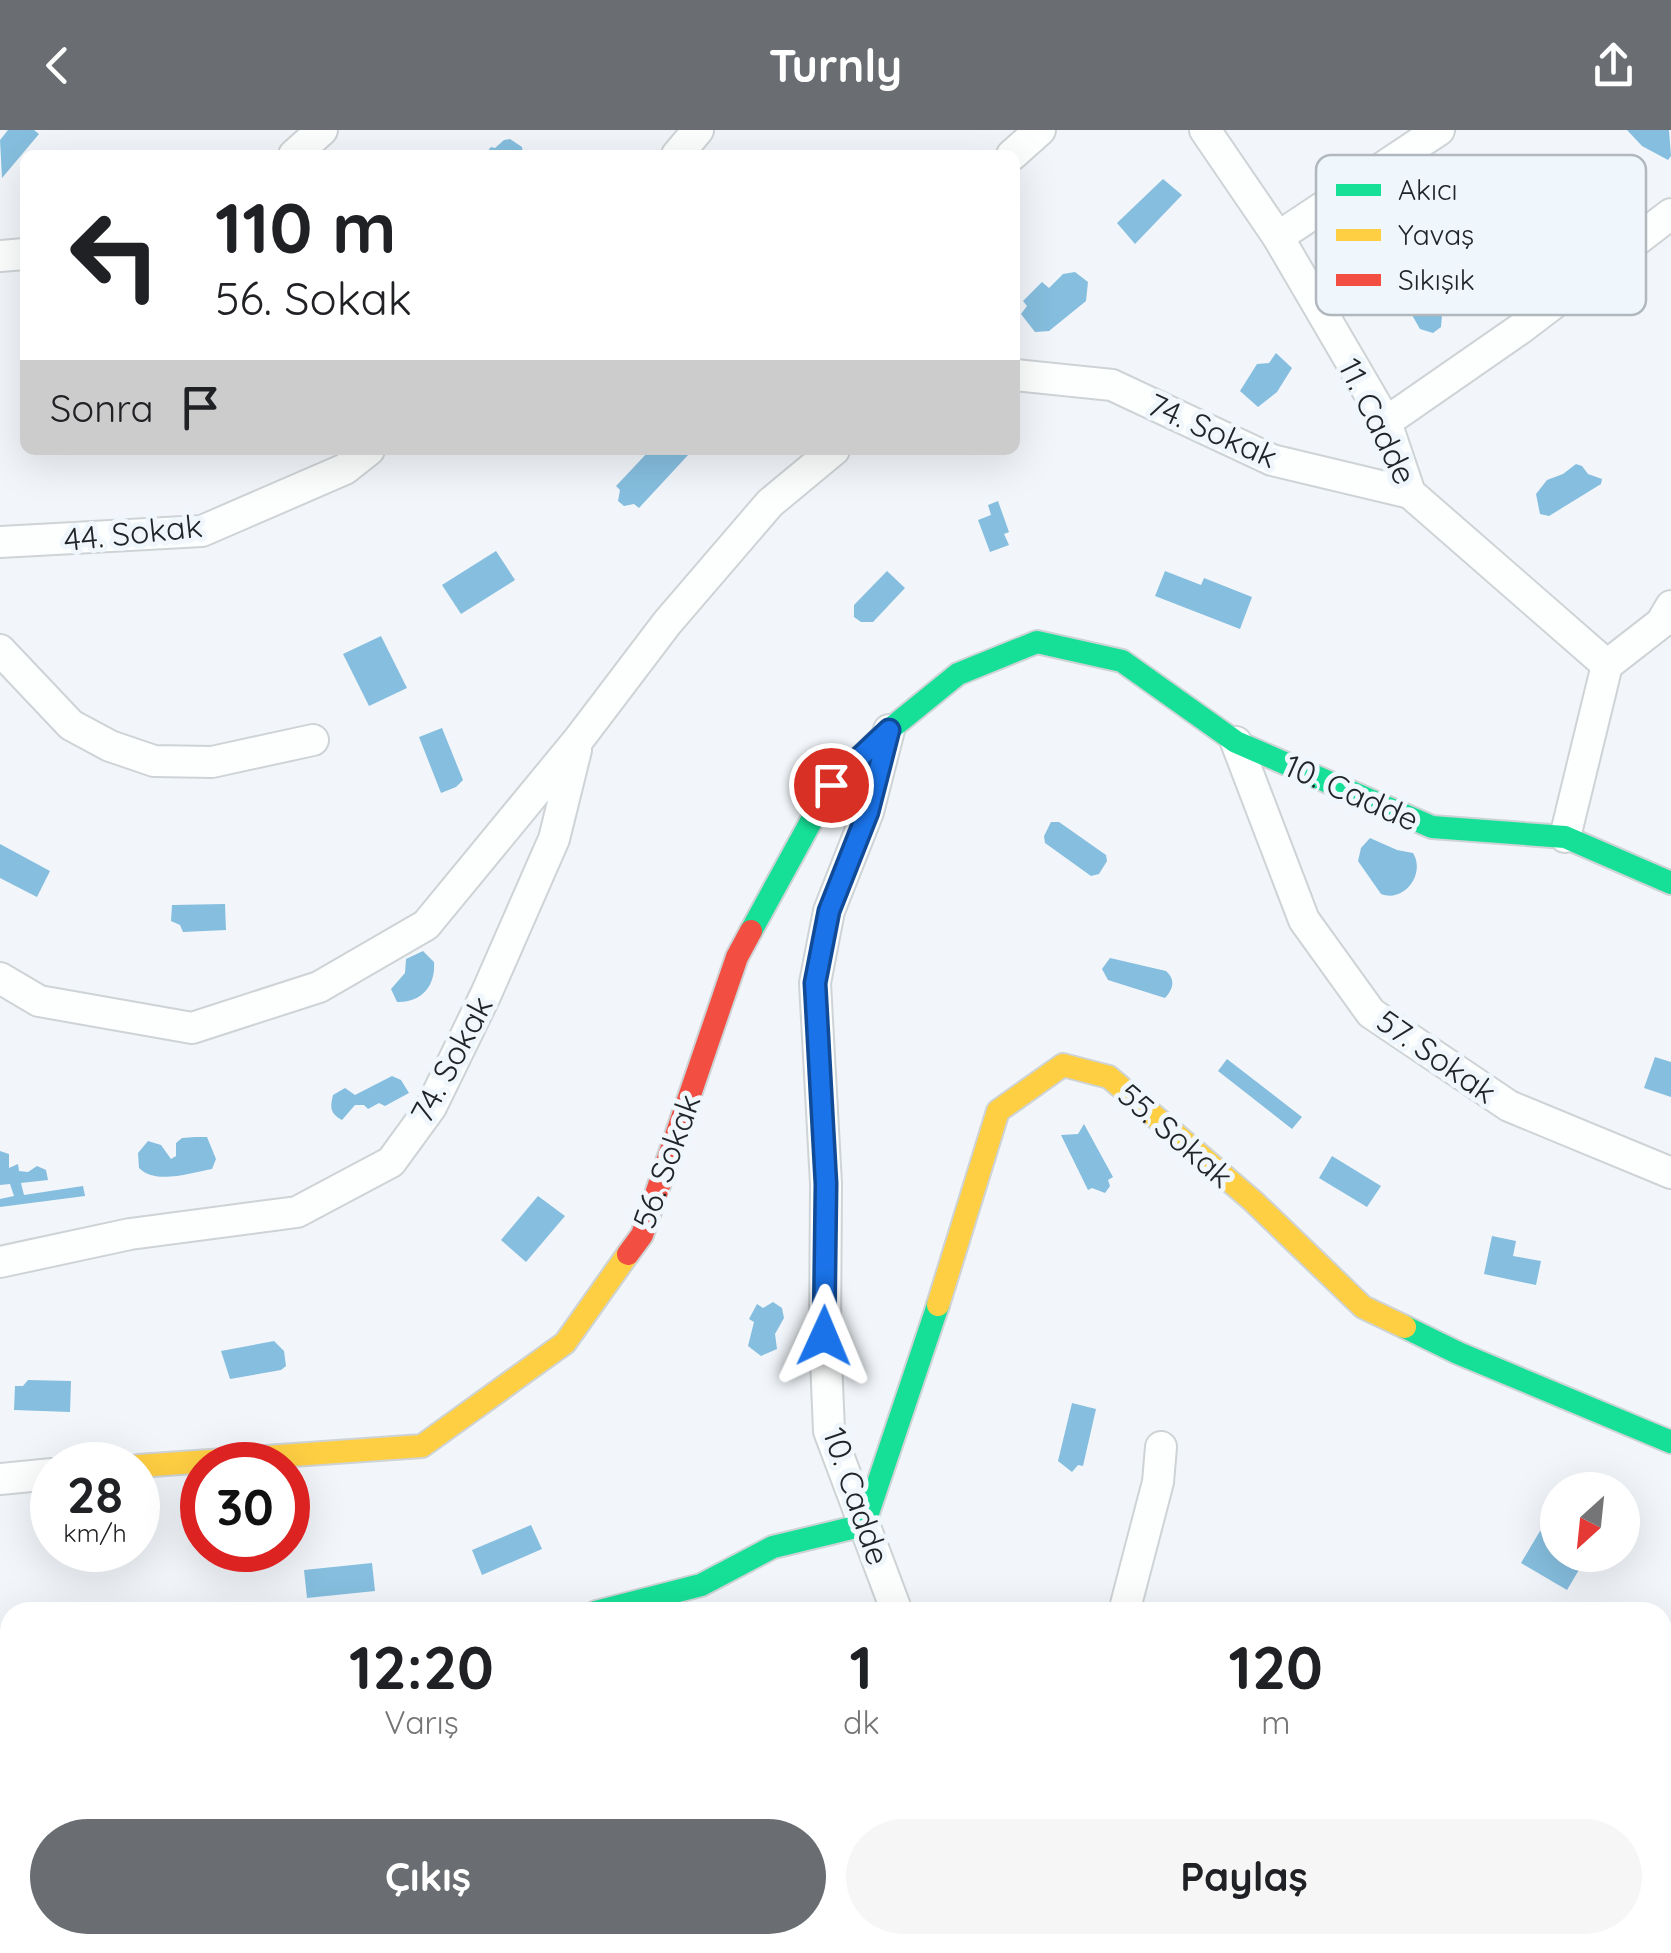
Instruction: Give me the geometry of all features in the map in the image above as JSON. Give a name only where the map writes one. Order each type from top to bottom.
[{"type":"street","points":[[300,150],[322,130]]},
{"type":"street","points":[[682,150],[698,130]]},
{"type":"street","points":[[1018,150],[1040,130]]},
{"type":"street","name":"11. Cadde","points":[[1205,130],[1278,236],[1316,301]]},
{"type":"street","points":[[1400,155],[1438,130]]},
{"type":"street","points":[[1278,236],[1316,211]]},
{"type":"street","points":[[1646,233],[1671,214]]},
{"type":"street","name":"11. Cadde","points":[[1324,315],[1386,422],[1410,493],[1607,665]]},
{"type":"street","points":[[1386,422],[1538,315]]},
{"type":"street","name":"74. Sokak","points":[[1020,377],[1112,386],[1272,460],[1410,493]]},
{"type":"street","name":"44. Sokak","points":[[0,542],[202,530],[345,470],[362,455]]},
{"type":"street","name":"74. Sokak","points":[[0,978],[40,1001],[192,1028],[319,987],[426,925],[579,739],[667,623],[770,503],[828,455]]},
{"type":"street","points":[[1565,837],[1607,665],[1668,618]]},
{"type":"street","name":"56. Sokak","points":[[160,1464],[422,1446],[565,1343],[642,1235],[737,957],[831,785],[889,730],[958,674],[1037,642],[1122,661],[1236,742]]},
{"type":"street","points":[[0,650],[72,725],[110,746],[154,761],[212,762],[313,740]]},
{"type":"street","name":"10. Cadde","points":[[889,730],[868,812],[829,911],[815,983],[826,1184],[824,1336],[830,1431],[893,1602]]},
{"type":"street","name":"74. Sokak","points":[[0,1262],[130,1234],[297,1212],[390,1162],[431,1107],[486,994],[554,839],[579,739]]},
{"type":"street","name":"10. Cadde","points":[[1236,742],[1432,827],[1565,837],[1671,883]]},
{"type":"street","name":"57. Sokak","points":[[1236,742],[1304,920],[1371,1013],[1509,1106],[1671,1173]]},
{"type":"street","name":"55. Sokak","points":[[864,1525],[956,1252],[998,1110],[1063,1065],[1109,1077],[1363,1306],[1458,1352],[1671,1442]]},
{"type":"street","points":[[1127,1602],[1158,1482],[1160,1447]]},
{"type":"street","points":[[0,1479],[30,1476]]},
{"type":"street","points":[[635,1602],[700,1585],[773,1547],[864,1525]]},
{"type":"water","points":[[8,130],[34,130],[39,134],[26,150],[20,150],[20,157],[2,178],[0,140]]},
{"type":"water","points":[[1627,130],[1669,130],[1671,156],[1668,160],[1642,146]]},
{"type":"water","points":[[510,139],[522,150],[488,150]]},
{"type":"water","points":[[1163,179],[1182,195],[1135,244],[1117,223]]},
{"type":"water","points":[[1075,272],[1088,282],[1086,301],[1049,331],[1035,332],[1021,314],[1027,306],[1023,301],[1042,282],[1049,288],[1063,274]]},
{"type":"water","points":[[1412,315],[1442,315],[1441,327],[1433,333],[1420,329]]},
{"type":"water","points":[[1276,353],[1292,368],[1277,392],[1258,407],[1240,391],[1257,364],[1269,363]]},
{"type":"water","points":[[645,455],[688,455],[639,508],[618,501],[620,490],[616,486]]},
{"type":"water","points":[[1576,464],[1602,479],[1601,484],[1549,516],[1540,514],[1536,494],[1547,480]]},
{"type":"water","points":[[998,501],[1009,532],[1004,534],[1009,545],[990,552],[978,520],[991,515],[988,505]]},
{"type":"water","points":[[496,551],[515,580],[461,614],[442,585]]},
{"type":"water","points":[[887,571],[905,588],[873,622],[861,622],[854,617],[854,605]]},
{"type":"water","points":[[1165,571],[1201,585],[1204,578],[1252,597],[1240,629],[1155,596]]},
{"type":"water","points":[[381,636],[407,688],[369,706],[343,654]]},
{"type":"water","points":[[442,728],[463,780],[441,793],[419,737]]},
{"type":"water","points":[[1051,822],[1059,822],[1106,855],[1107,861],[1099,874],[1091,876],[1045,843]]},
{"type":"water","points":[[1370,838],[1413,853],[1417,870],[1405,891],[1390,896],[1381,894],[1358,861],[1361,848]]},
{"type":"water","points":[[0,844],[50,871],[37,897],[0,878]]},
{"type":"water","points":[[225,904],[226,930],[183,932],[180,925],[171,921],[172,905]]},
{"type":"water","points":[[423,951],[434,962],[430,985],[413,1000],[397,1002],[391,989],[405,973],[406,959]]},
{"type":"water","points":[[1110,958],[1166,971],[1172,981],[1170,991],[1165,998],[1108,980],[1102,969]]},
{"type":"water","points":[[1655,1057],[1671,1062],[1671,1097],[1644,1088]]},
{"type":"water","points":[[1227,1059],[1302,1117],[1292,1129],[1218,1071]]},
{"type":"water","points":[[392,1076],[401,1080],[409,1093],[385,1106],[379,1103],[368,1109],[355,1105],[342,1120],[333,1112],[333,1095],[345,1088],[355,1095]]},
{"type":"water","points":[[1084,1124],[1113,1177],[1108,1180],[1110,1186],[1105,1193],[1088,1190],[1061,1135],[1078,1134]]},
{"type":"water","points":[[207,1137],[216,1159],[212,1169],[164,1177],[139,1168],[138,1153],[148,1141],[161,1145],[171,1159],[176,1156],[176,1143],[182,1138]]},
{"type":"water","points":[[0,1151],[9,1154],[9,1168],[18,1164],[19,1171],[28,1172],[37,1166],[46,1170],[48,1180],[21,1183],[24,1195],[83,1186],[85,1196],[0,1207],[0,1199],[14,1196],[10,1184],[0,1185]]},
{"type":"water","points":[[1332,1156],[1381,1186],[1367,1207],[1319,1178]]},
{"type":"water","points":[[538,1196],[565,1216],[526,1262],[501,1240]]},
{"type":"water","points":[[1492,1236],[1516,1241],[1513,1256],[1541,1261],[1536,1285],[1484,1274]]},
{"type":"water","points":[[773,1302],[782,1308],[784,1318],[775,1334],[777,1349],[761,1356],[748,1346],[754,1322],[749,1319],[757,1304],[763,1308]]},
{"type":"water","points":[[274,1341],[284,1351],[286,1366],[230,1379],[221,1351]]},
{"type":"water","points":[[28,1380],[71,1381],[70,1412],[14,1410],[15,1386],[23,1386]]},
{"type":"water","points":[[1072,1403],[1096,1409],[1083,1466],[1078,1465],[1072,1472],[1058,1461]]},
{"type":"water","points":[[531,1525],[542,1549],[482,1575],[472,1550]]},
{"type":"water","points":[[1540,1531],[1540,1572],[1578,1572],[1567,1590],[1521,1563]]},
{"type":"water","points":[[372,1563],[375,1591],[307,1598],[304,1572]]},
{"type":"traffic: fast","points":[[751,931],[831,785],[889,730],[958,674],[1037,642],[1122,661],[1236,742],[1432,827],[1565,837],[1671,883]]},
{"type":"traffic: fast","points":[[635,1602],[701,1585],[773,1547],[864,1525],[938,1305]]},
{"type":"traffic: fast","points":[[1405,1327],[1671,1442]]},
{"type":"traffic: slow","points":[[938,1305],[998,1111],[1063,1065],[1109,1077],[1253,1201],[1363,1307],[1405,1327]]},
{"type":"traffic: slow","points":[[160,1464],[422,1446],[565,1343],[628,1254]]},
{"type":"traffic: jam","points":[[628,1254],[642,1235],[737,957],[751,931]]},
{"type":"route","points":[[824,1336],[826,1184],[815,983],[829,911],[868,812],[889,730],[831,785]]}]
